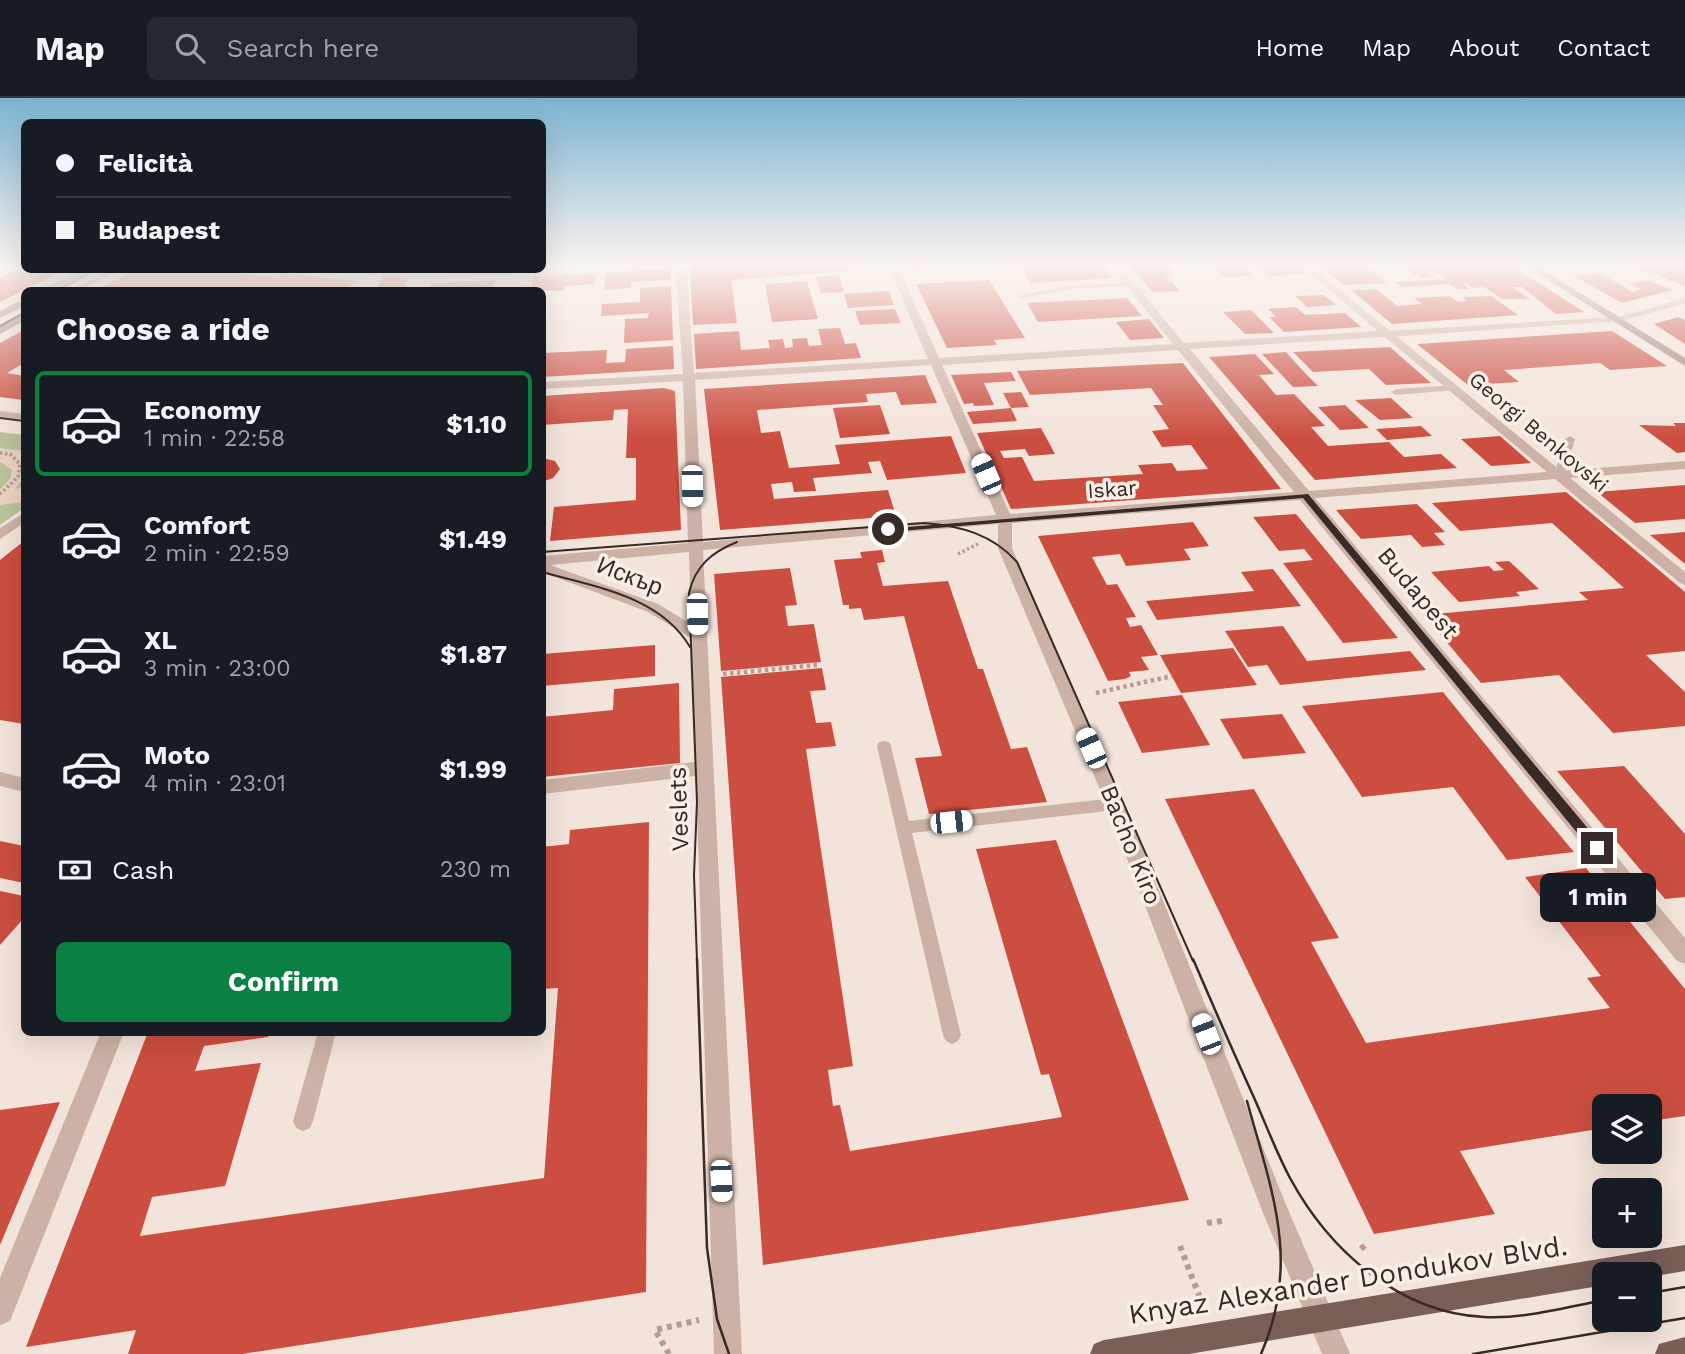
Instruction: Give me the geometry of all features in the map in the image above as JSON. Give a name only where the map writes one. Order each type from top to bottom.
[{"type":"main road","name":"Knyaz Alexander Dondukov Blvd.","points":[[1104,1354],[1685,1258]]},
{"type":"main road","points":[[1668,1354],[1685,1351]]},
{"type":"street","points":[[0,331],[16,322]]},
{"type":"street","name":"Veslets","points":[[685,322],[728,1354]]},
{"type":"street","name":"Bacho Kiro","points":[[918,322],[1005,519],[1004,548],[1115,804],[1336,1354]]},
{"type":"street","name":"Budapest","points":[[1162,322],[1685,954]]},
{"type":"street","name":"Georgi Benkovski","points":[[1372,322],[1685,580]]},
{"type":"street","points":[[1619,322],[1685,363]]},
{"type":"street","points":[[546,386],[1387,334]]},
{"type":"street","points":[[0,415],[21,418]]},
{"type":"street","name":"Iskar","points":[[546,561],[1005,519],[1685,465]]},
{"type":"street","points":[[0,535],[21,519]]},
{"type":"street","name":"Искър","points":[[546,568],[653,608],[698,635]]},
{"type":"street","points":[[546,787],[703,768]]},
{"type":"street","points":[[0,779],[21,784]]},
{"type":"street","points":[[0,1311],[111,1036]]},
{"type":"lane","points":[[1387,334],[1575,322]]},
{"type":"lane","points":[[1396,392],[1453,388]]},
{"type":"lane","points":[[1559,475],[1570,439]]},
{"type":"lane","points":[[884,746],[951,1035]]},
{"type":"lane","points":[[903,828],[1115,804]]},
{"type":"lane","points":[[303,1121],[326,1036]]},
{"type":"path","points":[[0,453],[10,454],[20,464],[18,477],[0,494]]},
{"type":"path","points":[[958,554],[974,546]]},
{"type":"path","points":[[716,675],[817,665]]},
{"type":"path","points":[[1096,693],[1172,676]]},
{"type":"path","points":[[1207,1223],[1222,1222]]},
{"type":"path","points":[[1180,1246],[1200,1298]]},
{"type":"path","points":[[669,1354],[655,1330],[699,1320]]},
{"type":"green space","points":[[0,432],[21,435],[21,510],[0,525]]},
{"type":"shaded area","points":[[0,448],[21,451],[21,481],[15,489],[21,488],[21,502],[0,505],[0,489],[10,479],[12,470],[0,462]]},
{"type":"building","points":[[625,322],[672,322],[673,340],[624,343]]},
{"type":"building","points":[[693,322],[737,323],[693,325]]},
{"type":"building","points":[[859,322],[901,323],[860,325]]},
{"type":"building","points":[[934,322],[1015,322],[1025,338],[994,340],[997,345],[947,348]]},
{"type":"building","points":[[1116,322],[1151,322],[1164,338],[1130,340]]},
{"type":"building","points":[[1233,322],[1263,322],[1274,333],[1245,334]]},
{"type":"building","points":[[1274,322],[1355,322],[1361,327],[1284,332]]},
{"type":"building","points":[[1389,322],[1425,322],[1392,324]]},
{"type":"building","points":[[1685,322],[1685,344],[1654,324]]},
{"type":"building","points":[[840,328],[845,344],[856,343],[861,358],[696,369],[694,334],[739,331],[741,350],[770,348],[768,340],[783,339],[785,348],[793,347],[792,339],[807,338],[809,346],[822,345],[818,329]]},
{"type":"building","points":[[1612,331],[1667,366],[1610,370],[1600,363],[1504,370],[1519,382],[1468,385],[1417,344]]},
{"type":"building","points":[[21,332],[21,365],[7,373],[21,375],[21,400],[0,397],[0,343]]},
{"type":"building","points":[[673,346],[674,369],[546,377],[546,353],[607,350],[606,363],[625,362],[626,349]]},
{"type":"building","points":[[1390,347],[1431,383],[1386,385],[1369,369],[1313,372],[1293,352]]},
{"type":"building","points":[[1286,352],[1318,386],[1293,387],[1262,354]]},
{"type":"building","points":[[1255,354],[1274,374],[1259,375],[1276,395],[1294,394],[1325,426],[1311,427],[1328,446],[1389,442],[1404,457],[1441,454],[1457,468],[1315,480],[1209,357]]},
{"type":"building","points":[[1183,363],[1281,489],[1011,509],[977,433],[1041,428],[1055,454],[1029,456],[1025,449],[1000,451],[1004,458],[1022,457],[1034,481],[1143,474],[1138,465],[1172,463],[1177,471],[1208,469],[1191,445],[1162,447],[1152,431],[1169,429],[1153,405],[1163,405],[1151,388],[1030,395],[1017,371]]},
{"type":"building","points":[[1011,372],[1016,381],[984,383],[994,405],[974,406],[973,403],[964,404],[951,375]]},
{"type":"building","points":[[925,375],[937,403],[901,405],[896,392],[866,394],[868,402],[757,410],[761,433],[780,431],[789,468],[840,464],[835,445],[951,436],[966,473],[887,480],[880,461],[868,462],[872,473],[813,478],[816,491],[794,492],[792,482],[771,484],[774,499],[888,490],[896,516],[720,530],[704,389]]},
{"type":"building","points":[[664,388],[675,391],[681,530],[550,541],[554,507],[636,500],[636,458],[626,458],[628,409],[614,410],[613,420],[546,425],[546,396]]},
{"type":"building","points":[[1021,392],[1029,407],[1011,408],[1003,393]]},
{"type":"building","points":[[1391,398],[1413,418],[1380,420],[1355,400]]},
{"type":"building","points":[[880,405],[890,434],[840,438],[833,408]]},
{"type":"building","points":[[1345,405],[1369,428],[1340,430],[1318,407]]},
{"type":"building","points":[[1011,408],[1017,421],[973,424],[967,412]]},
{"type":"building","points":[[1673,423],[1685,423],[1685,452],[1677,453],[1639,425],[1676,426]]},
{"type":"building","points":[[1421,426],[1432,436],[1387,440],[1376,429]]},
{"type":"building","points":[[1500,436],[1531,463],[1491,466],[1461,439]]},
{"type":"building","points":[[546,459],[555,461],[560,469],[553,478],[546,481]]},
{"type":"building","points":[[1685,485],[1685,519],[1635,523],[1597,492]]},
{"type":"building","points":[[1566,492],[1685,592],[1685,651],[1646,655],[1685,692],[1685,726],[1613,733],[1559,675],[1481,683],[1424,615],[1588,600],[1579,592],[1624,588],[1552,523],[1460,531],[1432,503]]},
{"type":"building","points":[[1417,504],[1445,532],[1434,533],[1445,545],[1422,547],[1411,535],[1361,539],[1336,510]]},
{"type":"building","points":[[1296,514],[1398,638],[1343,643],[1283,563],[1313,560],[1304,549],[1279,551],[1253,517]]},
{"type":"building","points":[[1193,522],[1209,546],[1184,549],[1191,560],[1126,566],[1120,554],[1092,557],[1107,585],[1117,584],[1136,617],[1126,618],[1130,627],[1141,625],[1158,655],[1141,657],[1149,670],[1129,672],[1131,676],[1125,679],[1108,681],[1038,536]]},
{"type":"building","points":[[1685,532],[1685,564],[1650,535]]},
{"type":"building","points":[[21,543],[21,724],[0,720],[0,560]]},
{"type":"building","points":[[882,550],[885,562],[877,563],[883,586],[948,581],[978,669],[983,669],[1011,749],[1027,747],[1047,802],[929,814],[915,758],[942,756],[904,616],[864,620],[861,608],[849,609],[849,605],[843,605],[834,560],[862,558],[860,552]]},
{"type":"building","points":[[1509,561],[1539,589],[1516,592],[1520,596],[1459,602],[1431,572],[1489,566],[1494,571],[1504,570],[1495,562]]},
{"type":"building","points":[[790,568],[797,605],[785,606],[788,626],[814,624],[821,662],[721,671],[714,574]]},
{"type":"building","points":[[1273,569],[1301,606],[1157,620],[1146,601],[1254,591],[1241,572]]},
{"type":"building","points":[[1283,626],[1307,661],[1410,651],[1426,670],[1280,685],[1267,665],[1248,667],[1225,631]]},
{"type":"building","points":[[655,645],[655,676],[546,686],[546,654]]},
{"type":"building","points":[[1233,648],[1257,685],[1181,693],[1160,655]]},
{"type":"building","points":[[822,668],[826,690],[810,691],[816,723],[831,722],[836,746],[806,749],[853,1066],[828,1070],[833,1106],[840,1105],[850,1151],[1062,1117],[1049,1074],[1041,1075],[976,849],[1056,840],[1189,1200],[763,1265],[721,677]]},
{"type":"building","points":[[679,683],[680,763],[546,777],[546,717],[613,710],[614,689]]},
{"type":"building","points":[[1443,692],[1574,852],[1507,860],[1453,787],[1362,797],[1302,706]]},
{"type":"building","points":[[1182,695],[1210,745],[1142,753],[1118,702]]},
{"type":"building","points":[[1282,714],[1306,753],[1243,759],[1220,719]]},
{"type":"building","points":[[1624,766],[1685,834],[1685,897],[1665,899],[1557,771]]},
{"type":"building","points":[[1254,789],[1339,938],[1311,942],[1366,1043],[1610,1008],[1587,978],[1601,976],[1525,877],[1586,868],[1685,989],[1685,1116],[1662,1119],[1662,1094],[1592,1094],[1592,1130],[1460,1151],[1495,1214],[1374,1234],[1165,799]]},
{"type":"building","points":[[649,822],[646,1292],[242,1354],[128,1354],[136,1330],[26,1347],[146,1036],[268,1036],[204,1046],[195,1071],[261,1063],[225,1186],[152,1197],[140,1236],[544,1178],[558,988],[546,989],[546,847],[569,844],[570,830]]},
{"type":"building","points":[[0,841],[21,845],[21,882],[0,878]]},
{"type":"building","points":[[0,891],[21,895],[21,921],[0,945]]},
{"type":"building","points":[[60,1102],[0,1245],[0,1110]]},
{"type":"tram line","points":[[0,326],[8,322]]},
{"type":"tram line","points":[[0,418],[21,421]]},
{"type":"tram line","points":[[546,552],[924,523],[951,526],[986,538],[1017,562],[1193,961]]},
{"type":"tram line","points":[[697,961],[694,875],[697,802],[689,593],[696,575],[706,561],[737,542]]},
{"type":"tram line","points":[[546,573],[604,589],[644,605],[662,616],[690,647]]},
{"type":"tram line","points":[[697,959],[707,1248],[717,1319],[729,1354]]},
{"type":"tram line","points":[[1193,959],[1290,1178],[1325,1230],[1346,1253],[1396,1290],[1423,1304],[1453,1313],[1499,1317],[1592,1302]]},
{"type":"tram line","points":[[1247,1101],[1273,1197],[1281,1258],[1273,1321],[1261,1354]]},
{"type":"tram line","points":[[1662,1291],[1685,1287]]},
{"type":"tram line","points":[[1473,1354],[1685,1318]]},
{"type":"route","points":[[888,529],[1305,495],[1597,848]]}]
